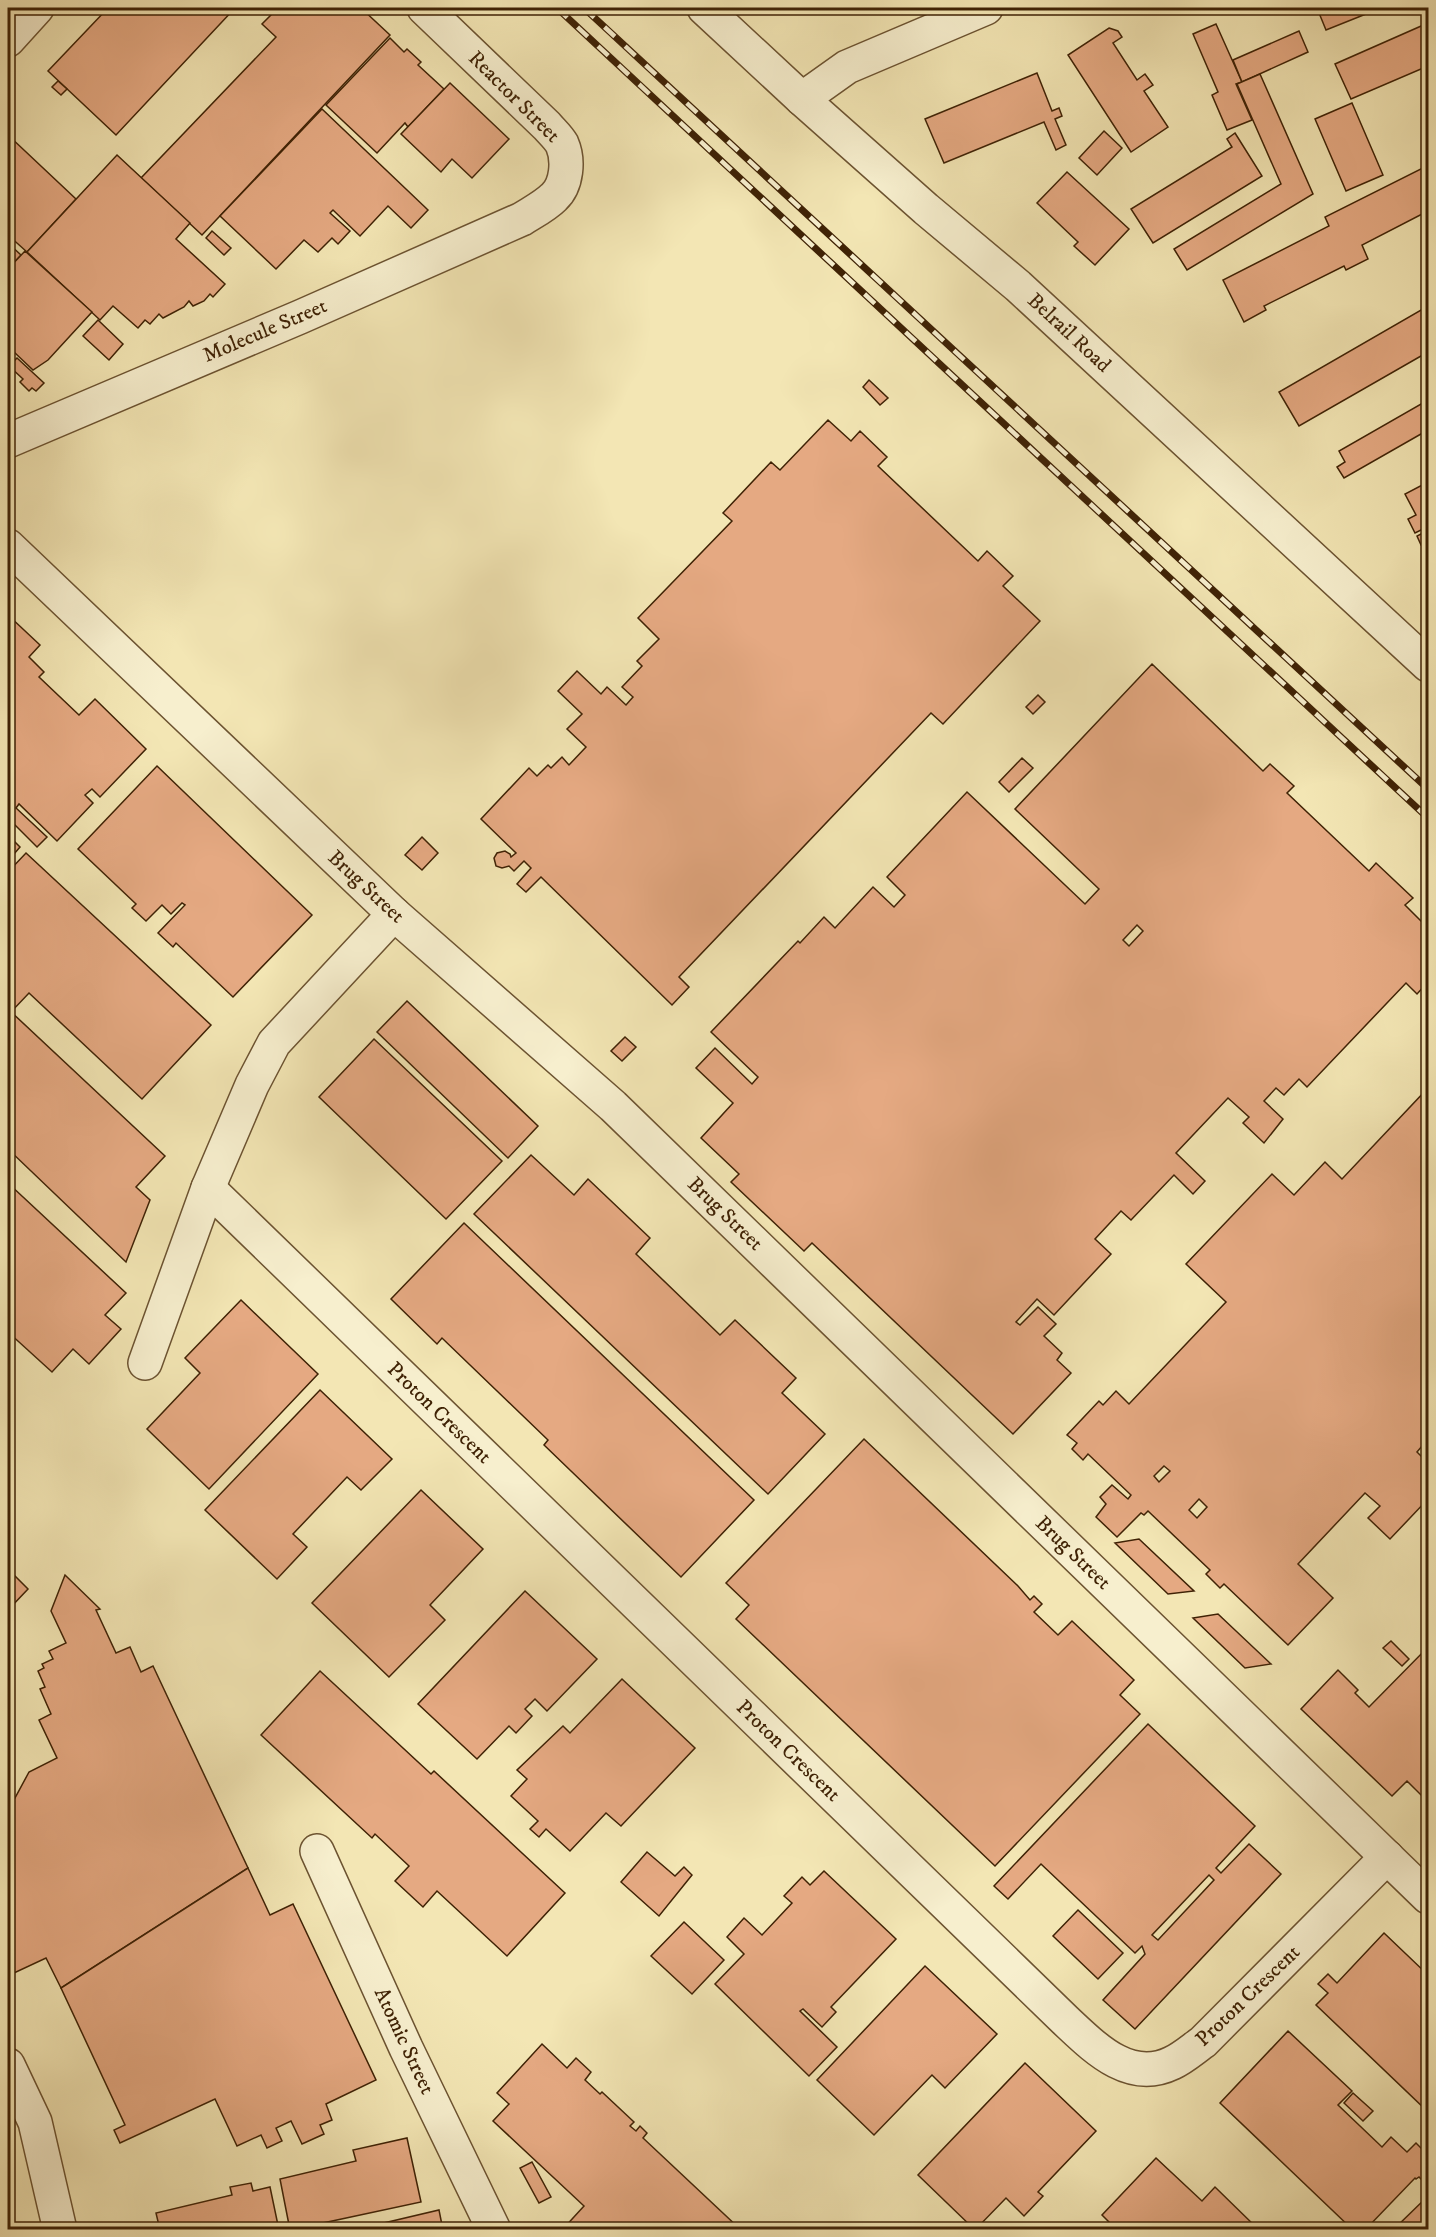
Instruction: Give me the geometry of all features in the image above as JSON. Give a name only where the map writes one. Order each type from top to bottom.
[{"type":"street","points":[[8,40],[37,8]]},
{"type":"street","name":"Reactor Street","points":[[424,8],[561,142],[566,154],[562,189],[522,219]]},
{"type":"street","name":"Belrail Road","points":[[704,8],[801,99],[1018,286],[1428,665]]},
{"type":"street","points":[[801,99],[847,67],[986,8]]},
{"type":"street","name":"Molecule Street","points":[[8,441],[522,219]]},
{"type":"street","name":"Brug Street","points":[[8,546],[394,914],[613,1106],[1428,1897]]},
{"type":"street","points":[[145,1363],[208,1188],[252,1085],[274,1043],[394,914]]},
{"type":"street","name":"Proton Crescent","points":[[208,1188],[1065,2019],[1097,2049],[1125,2067],[1160,2068],[1203,2042],[1387,1857]]},
{"type":"street","name":"Atomic Street","points":[[317,1851],[406,2048],[494,2229]]},
{"type":"street","points":[[8,2065],[35,2122],[60,2229]]},
{"type":"building","points":[[108,8],[235,8],[116,135],[48,71]]},
{"type":"building","points":[[278,8],[361,8],[390,35],[202,235],[141,178],[276,37],[262,24]]},
{"type":"building","points":[[1317,8],[1381,8],[1326,30]]},
{"type":"building","points":[[1428,23],[1428,66],[1351,99],[1335,64]]},
{"type":"building","points":[[1216,24],[1242,82],[1236,84],[1252,120],[1227,130],[1212,95],[1218,92],[1193,34]]},
{"type":"building","points":[[1109,28],[1118,31],[1122,37],[1113,43],[1137,80],[1145,74],[1153,85],[1144,91],[1168,127],[1131,152],[1068,55]]},
{"type":"building","points":[[1299,31],[1308,52],[1242,82],[1233,60]]},
{"type":"building","points":[[390,38],[404,52],[407,49],[421,62],[418,65],[444,89],[408,127],[405,123],[377,153],[326,105]]},
{"type":"building","points":[[1037,73],[1052,111],[1059,108],[1062,116],[1055,119],[1066,145],[1056,150],[1044,122],[944,163],[925,119]]},
{"type":"building","points":[[1260,74],[1313,194],[1187,270],[1174,249],[1281,184],[1237,84]]},
{"type":"building","points":[[58,81],[67,89],[61,95],[52,87]]},
{"type":"building","points":[[450,83],[509,139],[472,178],[452,159],[441,172],[401,134]]},
{"type":"building","points":[[1352,103],[1383,175],[1346,191],[1315,119]]},
{"type":"building","points":[[322,109],[428,210],[411,228],[388,206],[360,236],[333,210],[330,213],[350,231],[338,244],[332,238],[318,252],[304,240],[276,269],[220,216]]},
{"type":"building","points":[[1104,131],[1122,148],[1097,175],[1079,158]]},
{"type":"building","points":[[1235,133],[1262,176],[1153,243],[1131,209],[1232,147],[1227,139]]},
{"type":"building","points":[[8,135],[76,199],[27,252],[8,235]]},
{"type":"building","points":[[1428,154],[1428,211],[1362,245],[1368,259],[1346,270],[1344,266],[1264,306],[1266,310],[1244,322],[1223,280],[1329,226],[1325,217],[1427,166],[1422,157]]},
{"type":"building","points":[[117,155],[190,223],[176,239],[225,284],[213,297],[210,294],[204,301],[193,306],[189,301],[184,307],[163,318],[159,314],[150,324],[145,320],[138,328],[113,306],[100,320],[27,252]]},
{"type":"building","points":[[1067,172],[1129,229],[1095,265],[1074,246],[1078,242],[1037,203]]},
{"type":"building","points":[[212,231],[231,248],[224,255],[206,238]]},
{"type":"building","points":[[8,243],[21,255],[8,269]]},
{"type":"building","points":[[25,251],[92,312],[48,360],[33,370],[13,351],[8,357],[8,269]]},
{"type":"building","points":[[1428,306],[1428,352],[1299,426],[1279,392]]},
{"type":"building","points":[[98,320],[123,344],[109,360],[83,336]]},
{"type":"building","points":[[17,358],[44,383],[36,391],[32,388],[29,391],[20,382],[23,379],[9,366]]},
{"type":"building","points":[[869,380],[888,398],[880,405],[863,387]]},
{"type":"building","points":[[1428,400],[1428,430],[1344,478],[1337,467],[1345,462],[1339,451]]},
{"type":"building","points":[[828,420],[851,441],[860,431],[887,457],[878,466],[978,561],[987,551],[1013,576],[1003,586],[1040,621],[943,724],[931,713],[679,977],[689,987],[672,1005],[541,877],[526,892],[517,884],[531,868],[524,861],[514,871],[509,866],[502,868],[496,866],[494,858],[497,853],[505,851],[511,857],[516,853],[481,819],[529,768],[537,776],[548,765],[551,768],[562,757],[569,765],[586,747],[567,729],[582,714],[558,691],[577,671],[601,694],[607,687],[626,705],[633,697],[622,687],[642,666],[637,661],[659,639],[638,618],[732,521],[723,513],[771,462],[780,470]]},
{"type":"building","points":[[1428,482],[1428,541],[1421,545],[1417,536],[1425,532],[1423,529],[1415,533],[1408,519],[1416,515],[1405,494]]},
{"type":"building","points":[[8,615],[40,645],[29,657],[44,672],[39,677],[79,715],[95,699],[146,749],[100,797],[92,789],[85,795],[93,803],[57,841],[19,804],[16,808],[47,837],[37,847],[8,818]]},
{"type":"building","points":[[1152,664],[1263,771],[1270,764],[1294,786],[1287,793],[1369,871],[1376,863],[1413,898],[1405,905],[1428,928],[1428,982],[1417,994],[1406,983],[1307,1087],[1299,1079],[1284,1095],[1276,1088],[1264,1101],[1283,1119],[1264,1143],[1243,1123],[1249,1117],[1228,1098],[1176,1153],[1205,1181],[1193,1194],[1174,1175],[1131,1220],[1121,1211],[1095,1239],[1111,1254],[1054,1315],[1037,1299],[1016,1322],[1020,1325],[1038,1307],[1056,1324],[1044,1336],[1062,1353],[1057,1360],[1071,1373],[1013,1434],[812,1243],[804,1251],[731,1182],[739,1174],[701,1138],[733,1103],[696,1068],[715,1048],[752,1084],[758,1077],[711,1032],[824,917],[835,928],[873,887],[894,907],[905,895],[887,877],[967,792],[1085,904],[1099,889],[1015,809]],"holes":[[[1137,925],[1143,931],[1129,946],[1123,940]]]},
{"type":"building","points":[[1038,695],[1045,702],[1033,714],[1026,707]]},
{"type":"building","points":[[1022,758],[1033,768],[1009,792],[999,782]]},
{"type":"building","points":[[157,766],[312,915],[233,997],[176,943],[173,947],[158,933],[185,905],[182,903],[171,914],[162,905],[146,921],[132,908],[136,904],[78,849]]},
{"type":"building","points":[[8,835],[20,847],[8,861]]},
{"type":"building","points":[[422,837],[438,853],[422,870],[405,855]]},
{"type":"building","points":[[26,853],[211,1025],[142,1099],[29,993],[11,1012],[8,1009],[8,872]]},
{"type":"building","points":[[407,1001],[538,1126],[508,1158],[377,1032]]},
{"type":"building","points":[[8,1009],[165,1156],[136,1187],[150,1200],[126,1262],[8,1149]]},
{"type":"building","points":[[625,1037],[636,1047],[622,1061],[611,1051]]},
{"type":"building","points":[[374,1039],[502,1161],[446,1219],[319,1097]]},
{"type":"building","points":[[1428,1088],[1428,1439],[1417,1452],[1424,1459],[1428,1455],[1428,1499],[1390,1539],[1368,1518],[1380,1506],[1365,1493],[1298,1564],[1333,1598],[1288,1645],[1224,1584],[1220,1588],[1206,1574],[1210,1570],[1148,1511],[1144,1515],[1141,1513],[1117,1537],[1096,1517],[1106,1504],[1100,1497],[1112,1485],[1128,1499],[1131,1495],[1088,1454],[1083,1460],[1072,1449],[1077,1443],[1067,1435],[1099,1401],[1103,1405],[1116,1391],[1129,1404],[1226,1302],[1186,1264],[1272,1174],[1294,1195],[1325,1162],[1342,1179]],"holes":[[[1164,1466],[1170,1471],[1159,1482],[1154,1476]],[[1199,1499],[1207,1507],[1197,1518],[1189,1510]]]},
{"type":"building","points":[[531,1155],[574,1195],[588,1179],[650,1238],[636,1254],[720,1335],[735,1320],[796,1378],[782,1393],[825,1434],[768,1494],[474,1214]]},
{"type":"building","points":[[8,1183],[126,1293],[105,1315],[121,1329],[89,1364],[73,1349],[52,1372],[8,1332]]},
{"type":"building","points":[[464,1223],[754,1500],[681,1577],[544,1445],[548,1440],[442,1338],[437,1344],[391,1299]]},
{"type":"building","points":[[241,1300],[318,1374],[209,1489],[147,1429],[200,1373],[185,1358]]},
{"type":"building","points":[[320,1390],[392,1459],[361,1490],[347,1477],[293,1534],[307,1547],[277,1579],[205,1510]]},
{"type":"building","points":[[864,1439],[1030,1600],[1034,1596],[1042,1604],[1034,1612],[1058,1635],[1072,1621],[1134,1680],[1120,1695],[1140,1714],[995,1866],[736,1619],[749,1605],[726,1583]]},
{"type":"building","points":[[421,1490],[483,1549],[430,1605],[445,1620],[389,1677],[312,1603]]},
{"type":"building","points":[[1139,1539],[1194,1591],[1168,1594],[1115,1543]]},
{"type":"building","points":[[8,1569],[28,1589],[8,1610]]},
{"type":"building","points":[[65,1575],[100,1609],[96,1610],[116,1653],[130,1647],[141,1672],[153,1666],[248,1868],[61,1988],[46,1958],[14,1973],[8,1959],[8,1811],[29,1772],[57,1758],[39,1720],[51,1714],[40,1689],[45,1687],[38,1671],[44,1668],[42,1664],[53,1659],[49,1651],[66,1643],[51,1611]]},
{"type":"building","points":[[525,1591],[597,1659],[547,1711],[535,1699],[525,1709],[532,1716],[516,1733],[509,1726],[477,1759],[418,1704]]},
{"type":"building","points":[[1218,1614],[1271,1664],[1245,1668],[1193,1618]]},
{"type":"building","points":[[1391,1641],[1409,1659],[1402,1666],[1383,1648]]},
{"type":"building","points":[[1428,1647],[1428,1789],[1422,1796],[1407,1781],[1392,1796],[1301,1709],[1338,1670],[1358,1690],[1355,1693],[1369,1707]]},
{"type":"building","points":[[320,1671],[431,1774],[434,1771],[565,1893],[507,1956],[437,1891],[423,1907],[395,1881],[409,1866],[375,1834],[372,1838],[261,1735]]},
{"type":"building","points":[[622,1679],[695,1748],[621,1826],[606,1813],[570,1851],[546,1829],[539,1837],[530,1829],[538,1821],[511,1796],[527,1779],[517,1770],[563,1726],[570,1733]]},
{"type":"building","points":[[1148,1724],[1255,1826],[1216,1868],[1221,1873],[1249,1844],[1281,1874],[1135,2029],[1103,2000],[1145,1954],[1142,1946],[1135,1953],[1041,1864],[1008,1899],[994,1886]],"holes":[[[1209,1875],[1214,1880],[1158,1940],[1152,1935]]]},
{"type":"building","points":[[647,1852],[675,1876],[684,1867],[692,1875],[659,1916],[621,1882]]},
{"type":"building","points":[[248,1868],[270,1915],[293,1904],[376,2080],[326,2104],[332,2120],[320,2125],[324,2134],[302,2144],[291,2121],[276,2128],[282,2141],[267,2148],[261,2135],[237,2146],[215,2099],[120,2143],[114,2130],[125,2125],[61,1988]]},
{"type":"building","points":[[824,1871],[896,1939],[831,2007],[836,2012],[822,2027],[803,2009],[800,2011],[837,2047],[809,2076],[715,1984],[744,1954],[727,1937],[744,1918],[762,1935],[792,1903],[784,1896],[802,1877],[810,1885]]},
{"type":"building","points":[[1078,1910],[1123,1953],[1098,1979],[1053,1936]]},
{"type":"building","points":[[684,1922],[724,1960],[692,1994],[651,1956]]},
{"type":"building","points":[[1384,1933],[1428,1975],[1428,2105],[1425,2109],[1316,2005],[1328,1993],[1318,1984],[1328,1974],[1337,1983]]},
{"type":"building","points":[[925,1966],[997,2034],[945,2088],[932,2075],[874,2135],[817,2080]]},
{"type":"building","points":[[1288,2031],[1352,2091],[1338,2105],[1382,2147],[1391,2137],[1407,2152],[1416,2143],[1428,2155],[1426,2169],[1428,2184],[1419,2177],[1415,2178],[1365,2230],[1353,2230],[1220,2103]]},
{"type":"building","points":[[542,2044],[567,2068],[576,2058],[591,2072],[585,2080],[600,2094],[602,2092],[634,2122],[630,2126],[636,2131],[640,2126],[647,2133],[643,2138],[741,2230],[562,2230],[584,2206],[493,2121],[509,2104],[497,2093]]},
{"type":"building","points":[[1025,2063],[1096,2131],[1038,2192],[1043,2196],[1024,2216],[1006,2198],[975,2230],[918,2175]]},
{"type":"building","points":[[1353,2093],[1373,2111],[1363,2121],[1344,2103]]},
{"type":"building","points":[[407,2138],[421,2202],[290,2230],[280,2179],[356,2161],[353,2150]]},
{"type":"building","points":[[1156,2158],[1202,2201],[1215,2187],[1259,2230],[1117,2230],[1102,2215]]},
{"type":"building","points":[[532,2162],[551,2197],[539,2203],[520,2168]]},
{"type":"building","points":[[251,2183],[253,2191],[270,2187],[279,2230],[160,2230],[156,2213],[232,2195],[230,2187]]},
{"type":"building","points":[[1428,2196],[1428,2230],[1393,2230]]},
{"type":"building","points":[[439,2210],[443,2230],[354,2230]]},
{"type":"railway","points":[[557,8],[1428,818]]},
{"type":"railway","points":[[584,8],[1428,789]]}]
